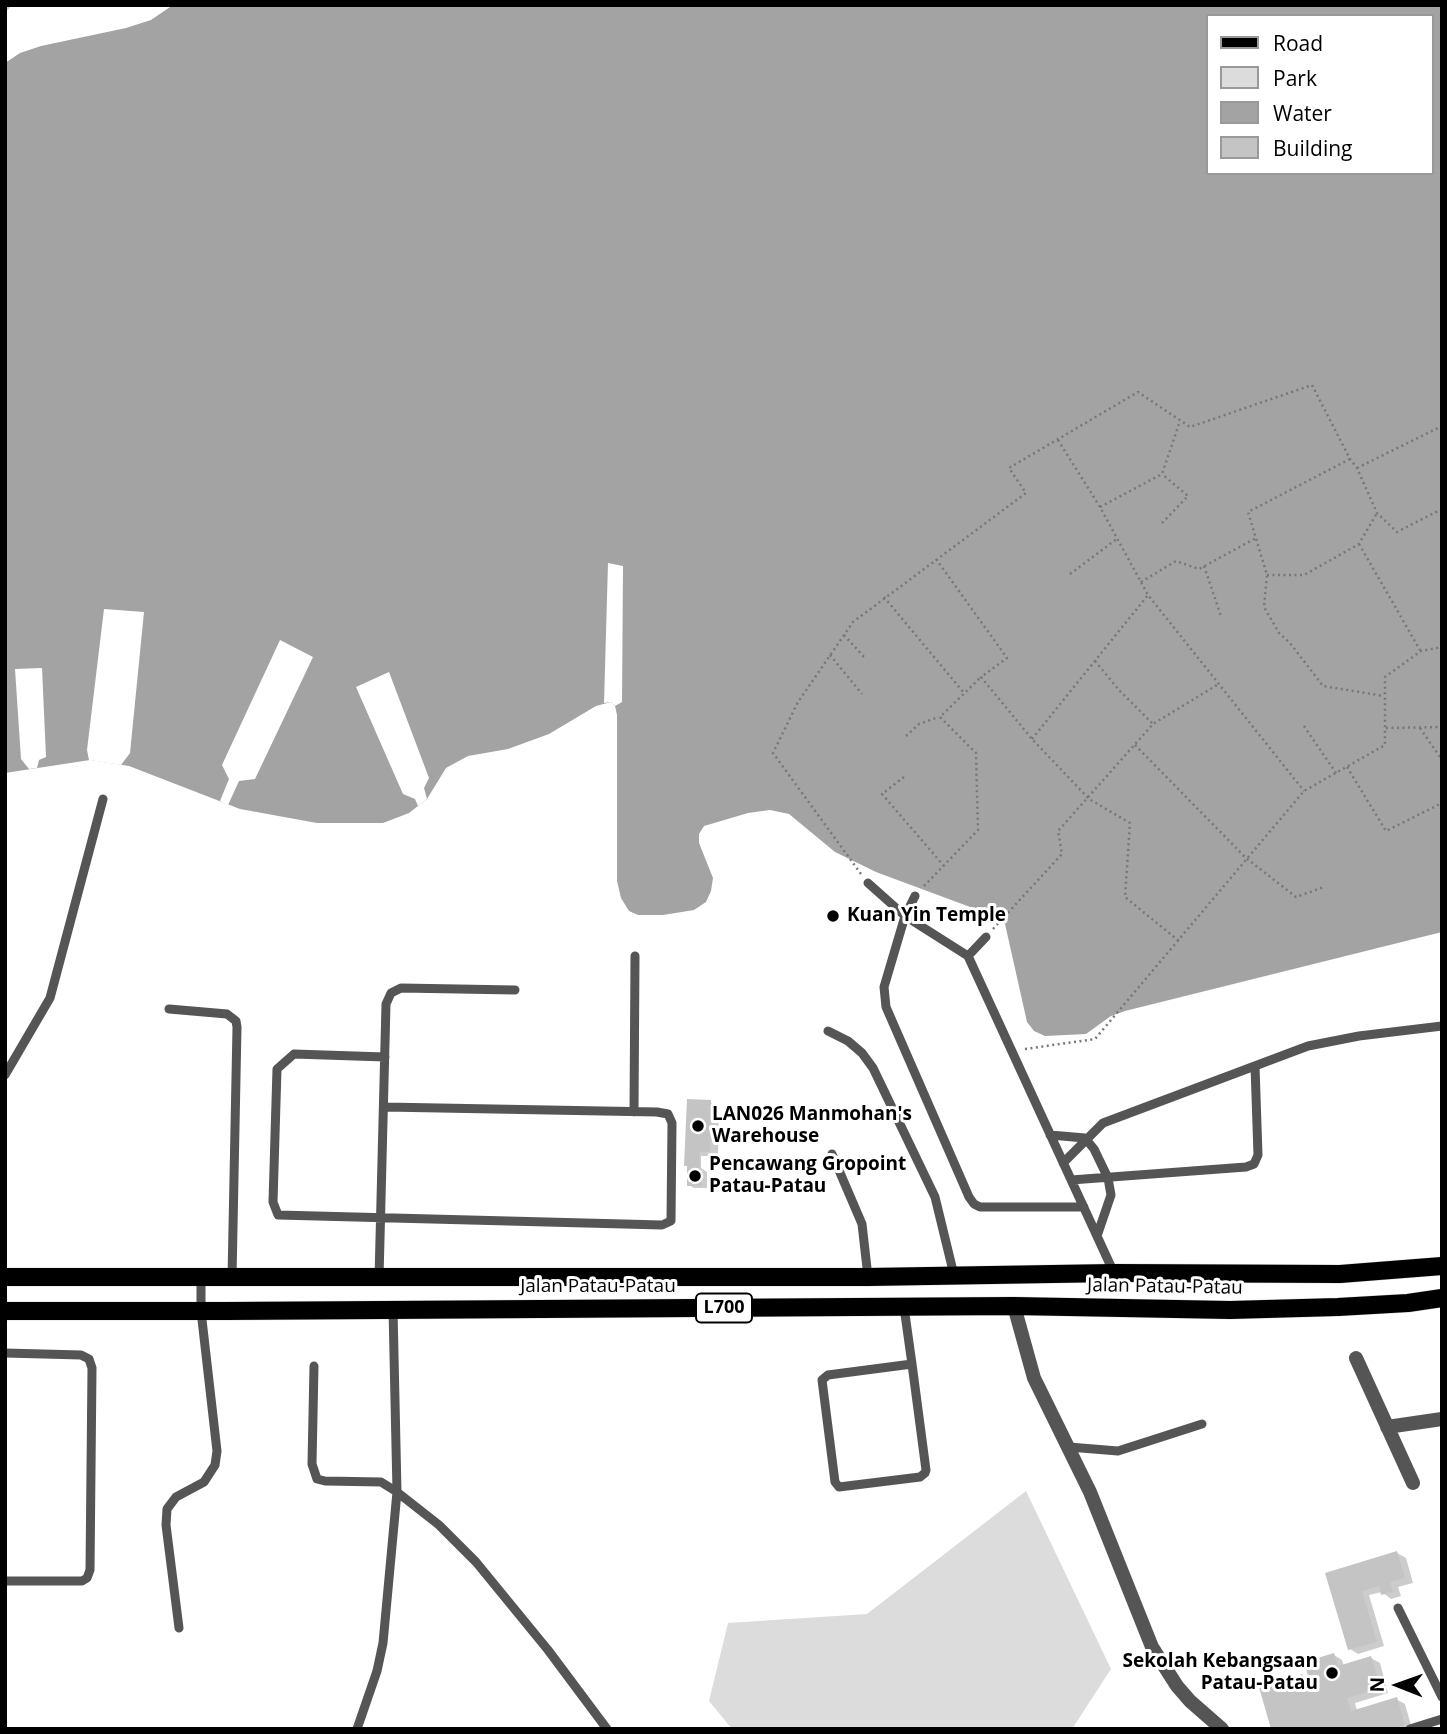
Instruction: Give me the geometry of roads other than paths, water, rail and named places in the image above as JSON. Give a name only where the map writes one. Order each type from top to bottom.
[{"type":"main road","name":"Jalan Patau-Patau","points":[[5,1277],[1340,1274],[1442,1266]]},
{"type":"main road","name":"Jalan Patau-Patau","points":[[5,1311],[1014,1306],[1230,1310],[1338,1307],[1442,1298]]},
{"type":"street","points":[[1014,1306],[1034,1378],[1090,1492],[1152,1647],[1177,1686],[1222,1729]]},
{"type":"street","points":[[1356,1358],[1413,1483]]},
{"type":"street","points":[[1387,1427],[1442,1419]]},
{"type":"lane","points":[[5,1075],[50,998],[103,799]]},
{"type":"lane","points":[[868,883],[905,916],[968,956],[1114,1273]]},
{"type":"lane","points":[[915,896],[905,916],[883,998],[969,1197],[980,1207],[1084,1207]]},
{"type":"lane","points":[[968,956],[986,937]]},
{"type":"lane","points":[[634,1112],[635,956]]},
{"type":"lane","points":[[379,1278],[386,1003],[390,993],[401,988],[515,990]]},
{"type":"lane","points":[[169,1009],[226,1014],[236,1021],[232,1278]]},
{"type":"lane","points":[[1063,1163],[1085,1138],[1103,1123],[1308,1046],[1359,1036],[1442,1026]]},
{"type":"lane","points":[[828,1031],[848,1041],[862,1053],[873,1069],[935,1197],[954,1275]]},
{"type":"lane","points":[[385,1057],[294,1054],[276,1069],[273,1202],[278,1215],[662,1225],[671,1221],[672,1123],[668,1114],[385,1107]]},
{"type":"lane","points":[[1071,1180],[1246,1167],[1254,1164],[1258,1155],[1255,1066]]},
{"type":"lane","points":[[1050,1135],[1085,1138],[1094,1149],[1108,1178],[1111,1195],[1097,1236]]},
{"type":"lane","points":[[832,1154],[862,1224],[867,1277]]},
{"type":"lane","points":[[179,1628],[166,1525],[167,1509],[176,1497],[204,1482],[215,1465],[217,1451],[201,1311],[201,1278]]},
{"type":"lane","points":[[904,1307],[912,1364],[925,1473],[920,1477],[839,1488],[835,1482],[822,1380],[828,1375],[912,1364]]},
{"type":"lane","points":[[357,1729],[377,1671],[383,1643],[397,1492],[393,1310]]},
{"type":"lane","points":[[5,1353],[81,1355],[89,1359],[92,1381],[90,1570],[87,1577],[82,1581],[5,1581]]},
{"type":"lane","points":[[314,1366],[312,1464],[317,1479],[381,1482],[439,1525],[476,1562],[548,1650],[607,1729]]},
{"type":"lane","points":[[1069,1447],[1118,1451],[1202,1423]]},
{"type":"lane","points":[[1398,1608],[1442,1697]]},
{"type":"lane","points":[[1410,1729],[1442,1719]]},
{"type":"water","points":[[173,5],[1442,5],[1442,932],[1125,1011],[1111,1016],[1086,1034],[1045,1036],[1034,1031],[1027,1022],[1005,924],[997,917],[876,872],[835,852],[789,814],[770,810],[748,813],[704,826],[699,834],[699,843],[713,878],[706,902],[694,910],[663,915],[638,915],[629,911],[621,898],[617,881],[617,715],[611,702],[596,706],[549,734],[508,749],[468,756],[446,768],[427,799],[409,813],[383,823],[317,823],[240,809],[129,766],[90,760],[5,773],[5,63],[20,53],[41,46],[151,20]]},
{"type":"place","name":"Kuan Yin Temple","points":[[833,916]]},
{"type":"place","name":"LAN026 Manmohan's Warehouse","points":[[698,1126]]},
{"type":"place","name":"Pencawang Gropoint Patau-Patau","points":[[695,1176]]},
{"type":"place","name":"Sekolah Kebangsaan Patau-Patau","points":[[1332,1673]]}]
